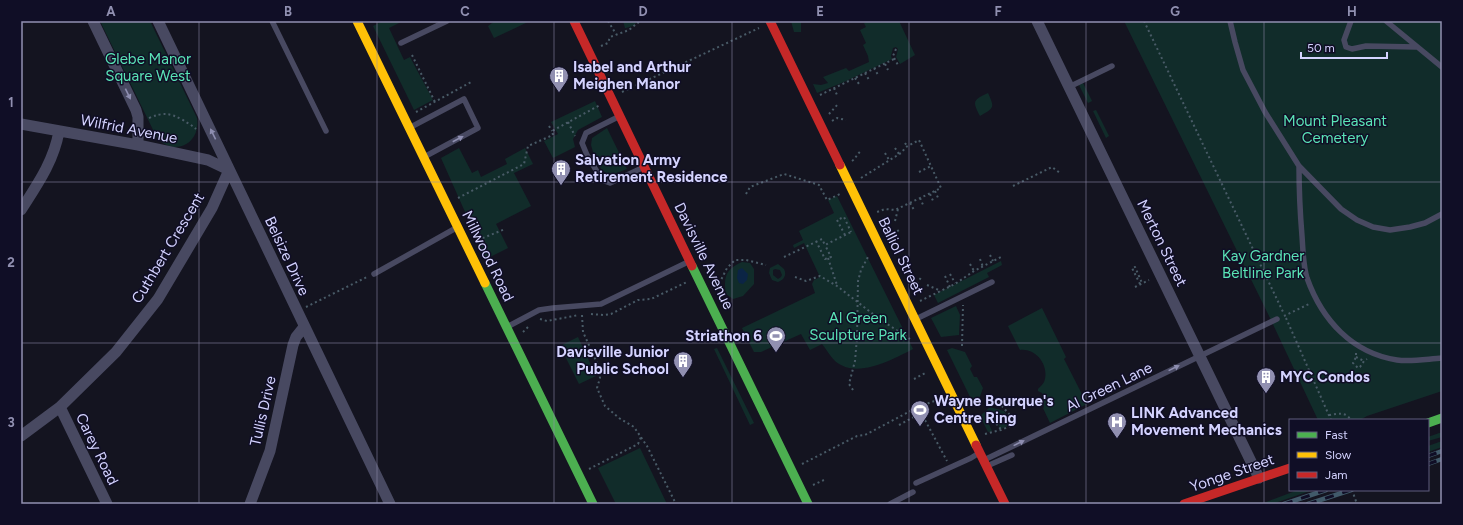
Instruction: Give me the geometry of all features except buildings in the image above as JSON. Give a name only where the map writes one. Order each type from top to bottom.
[{"type":"street","points":[[93,21],[136,110],[138,118],[138,145]]},
{"type":"street","name":"Belsize Drive","points":[[158,21],[390,504]]},
{"type":"street","name":"Millwood Road","points":[[358,21],[593,504]]},
{"type":"street","name":"Davisville Avenue","points":[[574,21],[808,504]]},
{"type":"street","name":"Balliol Street","points":[[770,21],[1005,504]]},
{"type":"street","name":"Merton Street","points":[[1037,21],[1259,478]]},
{"type":"street","name":"Wilfrid Avenue","points":[[21,124],[138,145],[208,160],[230,170]]},
{"type":"street","points":[[21,210],[48,166],[57,143],[59,131]]},
{"type":"street","name":"Cuthbert Crescent","points":[[21,436],[60,407],[116,352],[158,299],[212,208],[230,170]]},
{"type":"street","name":"Tullis Drive","points":[[250,504],[270,451],[293,345],[296,337],[304,327]]},
{"type":"street","name":"Carey Road","points":[[60,407],[107,504]]},
{"type":"street","points":[[1429,423],[1442,418]]},
{"type":"street","name":"Yonge Street","points":[[1184,504],[1289,468]]},
{"type":"lane","points":[[272,21],[326,131]]},
{"type":"lane","points":[[401,42],[447,21]]},
{"type":"lane","points":[[1230,21],[1234,42],[1243,70],[1265,112],[1299,166],[1341,209],[1357,220],[1373,227],[1390,230],[1410,227],[1442,214]]},
{"type":"lane","points":[[1350,21],[1344,40],[1346,46],[1352,49],[1366,46],[1416,47]]},
{"type":"lane","points":[[1386,21],[1442,67]]},
{"type":"lane","points":[[1069,87],[1112,66]]},
{"type":"lane","points":[[409,128],[464,99],[478,128],[424,157]]},
{"type":"lane","points":[[620,116],[586,133],[582,143],[587,155],[602,180],[610,183],[644,167]]},
{"type":"lane","points":[[1299,166],[1302,244],[1307,278],[1320,305],[1331,321],[1345,337],[1359,347],[1377,356],[1398,360],[1442,358]]},
{"type":"lane","points":[[374,274],[458,227]]},
{"type":"lane","points":[[507,327],[539,310],[601,304],[691,261]]},
{"type":"lane","points":[[915,319],[992,282]]},
{"type":"lane","name":"Al Green Lane","points":[[984,459],[1277,319]]},
{"type":"lane","points":[[916,483],[971,458],[984,459],[1012,455]]},
{"type":"lane","points":[[890,504],[913,492]]},
{"type":"path","points":[[608,21],[616,34]]},
{"type":"path","points":[[599,47],[608,42],[610,37],[629,30],[640,21]]},
{"type":"path","points":[[1144,21],[1285,316],[1331,419]]},
{"type":"path","points":[[622,92],[758,28]]},
{"type":"path","points":[[896,49],[893,56],[898,65]]},
{"type":"path","points":[[412,55],[435,102]]},
{"type":"path","points":[[817,96],[894,59]]},
{"type":"path","points":[[885,64],[888,70]]},
{"type":"path","points":[[874,68],[878,75]]},
{"type":"path","points":[[865,73],[868,80]]},
{"type":"path","points":[[855,78],[859,84]]},
{"type":"path","points":[[413,113],[473,81]]},
{"type":"path","points":[[834,88],[838,95]]},
{"type":"path","points":[[827,116],[838,104]]},
{"type":"path","points":[[552,131],[600,105]]},
{"type":"path","points":[[148,118],[162,113],[167,113],[196,129]]},
{"type":"path","points":[[830,122],[837,118],[846,120]]},
{"type":"path","points":[[568,122],[576,137]]},
{"type":"path","points":[[455,200],[524,164],[528,146],[554,135],[549,126]]},
{"type":"path","points":[[858,180],[899,154],[907,146],[919,140],[941,188],[898,209],[886,209],[874,214]]},
{"type":"path","points":[[895,148],[899,154]]},
{"type":"path","points":[[849,162],[854,160],[861,151]]},
{"type":"path","points":[[885,152],[890,160]]},
{"type":"path","points":[[919,172],[931,166]]},
{"type":"path","points":[[1013,186],[1052,167],[1060,174]]},
{"type":"path","points":[[746,194],[750,187],[784,174],[820,185],[827,200],[841,193]]},
{"type":"path","points":[[935,191],[939,200]]},
{"type":"path","points":[[930,194],[934,203]]},
{"type":"path","points":[[920,198],[924,207]]},
{"type":"path","points":[[910,203],[914,210]]},
{"type":"path","points":[[895,221],[898,209]]},
{"type":"path","points":[[851,232],[844,216],[837,220],[845,235],[855,231]]},
{"type":"path","points":[[476,241],[505,229]]},
{"type":"path","points":[[886,239],[899,230]]},
{"type":"path","points":[[825,245],[851,232]]},
{"type":"path","points":[[784,257],[822,239],[831,257],[828,258],[837,286]]},
{"type":"path","points":[[816,241],[825,259],[828,258]]},
{"type":"path","points":[[853,390],[849,384],[855,361],[858,338],[858,281],[861,270],[870,252]]},
{"type":"path","points":[[990,255],[993,261]]},
{"type":"path","points":[[918,302],[950,287],[974,271],[1002,257]]},
{"type":"path","points":[[980,259],[983,266]]},
{"type":"path","points":[[717,289],[727,268],[735,260],[746,260],[766,265]]},
{"type":"path","points":[[970,264],[974,271]]},
{"type":"path","points":[[1135,267],[1141,284],[1132,268],[1135,267]]},
{"type":"path","points":[[305,307],[374,274]]},
{"type":"path","points":[[950,274],[955,284]]},
{"type":"path","points":[[795,277],[806,281],[820,276],[837,286],[878,318],[914,342]]},
{"type":"path","points":[[912,290],[922,276]]},
{"type":"path","points":[[945,276],[950,287]]},
{"type":"path","points":[[1135,287],[1149,280]]},
{"type":"path","points":[[927,285],[940,291]]},
{"type":"path","points":[[959,298],[964,307],[962,346]]},
{"type":"path","points":[[1285,316],[1310,304],[1307,298]]},
{"type":"path","points":[[582,315],[583,332],[598,365],[600,378],[597,388],[605,406],[619,418],[634,426],[647,446],[676,504]]},
{"type":"path","points":[[1359,347],[1353,363],[1356,367],[1360,367],[1364,361],[1368,359],[1371,353]]},
{"type":"path","points":[[1356,357],[1364,361]]},
{"type":"path","points":[[914,379],[924,373]]},
{"type":"path","points":[[982,435],[1001,430],[1017,423],[1001,405],[986,396]]},
{"type":"path","points":[[801,465],[857,436],[865,436],[918,408],[942,398]]},
{"type":"path","points":[[918,408],[948,463]]},
{"type":"path","points":[[899,425],[921,413]]},
{"type":"path","points":[[1329,415],[1342,413],[1350,419]]},
{"type":"path","points":[[910,418],[912,422]]},
{"type":"path","points":[[996,424],[1001,430]]},
{"type":"path","points":[[588,470],[638,444],[641,437]]},
{"type":"path","points":[[812,486],[824,480]]},
{"type":"path","points":[[1352,491],[1357,504]]},
{"type":"green space","name":"Glebe Manor Square West","points":[[100,21],[150,21],[197,118],[195,135],[191,141],[185,145],[171,147],[164,144],[157,138]]},
{"type":"green space","points":[[383,21],[403,21],[389,28],[404,60],[410,57],[433,100],[414,110],[373,26]]},
{"type":"green space","points":[[495,21],[530,21],[494,38],[488,26]]},
{"type":"green space","points":[[623,21],[638,21],[633,26],[625,28]]},
{"type":"green space","points":[[791,21],[801,21],[801,32],[794,32]]},
{"type":"green space","points":[[869,21],[899,21],[915,55],[900,64],[896,57],[898,49],[896,47],[893,48],[891,56],[892,59],[817,93],[813,84],[821,85],[828,83],[823,77],[846,68],[849,71],[869,62],[863,45],[866,43],[860,30],[866,27],[864,23]]},
{"type":"green space","name":"Mount Pleasant Cemetery","points":[[1124,21],[1442,21],[1442,391],[1362,419],[1318,419],[1270,318]]},
{"type":"green space","points":[[1083,83],[1092,101],[1088,103],[1079,85]]},
{"type":"green space","points":[[988,93],[992,102],[992,107],[980,116],[975,102],[979,97]]},
{"type":"green space","points":[[595,101],[602,117],[578,130],[573,139],[575,147],[553,158],[544,141],[558,134],[551,122]]},
{"type":"green space","points":[[1096,110],[1109,136],[1106,138],[1093,111]]},
{"type":"green space","points":[[607,128],[627,169],[614,174],[606,173],[601,169],[591,145],[592,138]]},
{"type":"green space","points":[[459,148],[472,173],[478,170],[481,177],[507,164],[505,159],[525,148],[533,164],[514,173],[531,206],[496,224],[508,248],[486,259],[441,158]]},
{"type":"green space","name":"Al Green Sculpture Park","points":[[837,196],[913,349],[875,366],[854,369],[835,361],[822,344],[810,350],[801,334],[761,352],[754,352],[742,328],[815,293],[812,284],[814,280],[820,277],[804,243],[794,248],[793,245],[803,240],[799,231],[834,213],[828,200]]},
{"type":"green space","points":[[1001,261],[1002,265],[987,273],[989,277],[938,303],[934,295]]},
{"type":"green space","points":[[742,262],[750,263],[754,269],[754,284],[743,296],[733,299],[726,294],[726,278],[727,274],[732,268]]},
{"type":"green space","points":[[778,264],[784,269],[785,275],[783,279],[778,282],[772,280],[769,273],[770,268]],"holes":[[[773,270],[780,270],[782,275],[778,279],[773,275]]]},
{"type":"green space","points":[[956,306],[960,315],[959,335],[941,337],[931,318]]},
{"type":"green space","points":[[1042,308],[1066,357],[1064,359],[1087,404],[1050,423],[1043,408],[1042,400],[1045,399],[1042,393],[1038,391],[1044,382],[1044,365],[1037,355],[1026,350],[1020,350],[1008,326]]},
{"type":"green space","points":[[578,337],[596,376],[579,384],[560,346]]},
{"type":"green space","points":[[717,348],[754,423],[750,425],[714,349]]},
{"type":"green space","points":[[952,348],[965,352],[972,366],[970,369],[974,377],[977,377],[983,388],[978,402],[974,405],[947,350]]},
{"type":"green space","points":[[990,407],[1004,411],[1015,423],[1001,429],[991,414],[988,415],[990,420],[988,422],[992,431],[988,432],[980,416]]},
{"type":"green space","points":[[1442,432],[1442,437],[1429,441],[1429,437]]},
{"type":"green space","points":[[1442,441],[1442,447],[1429,452],[1429,446]]},
{"type":"green space","points":[[640,448],[667,504],[616,504],[598,468]]},
{"type":"green space","points":[[1295,491],[1310,491],[1272,504],[1261,504]]},
{"type":"water","points":[[742,268],[748,274],[747,280],[743,284],[739,283],[737,278],[738,270]]},
{"type":"railway","points":[[1429,456],[1442,451]]},
{"type":"railway","points":[[1429,464],[1442,459]]},
{"type":"railway","points":[[1284,504],[1323,491]]},
{"type":"railway","points":[[1308,504],[1348,491]]},
{"type":"traffic: fast","points":[[692,266],[808,504]]},
{"type":"traffic: fast","points":[[485,283],[593,504]]},
{"type":"traffic: fast","points":[[1429,423],[1442,418]]},
{"type":"traffic: slow","points":[[357,21],[485,283]]},
{"type":"traffic: slow","points":[[840,165],[976,445]]},
{"type":"traffic: jam","points":[[574,21],[692,266]]},
{"type":"traffic: jam","points":[[770,21],[840,165]]},
{"type":"traffic: jam","points":[[976,445],[1005,504]]},
{"type":"traffic: jam","points":[[1184,504],[1289,468]]},
{"type":"place","name":"Isabel and Arthur Meighen Manor","points":[[559,93]]},
{"type":"place","name":"Salvation Army Retirement Residence","points":[[561,186]]},
{"type":"place","name":"Striathon 6","points":[[776,353]]},
{"type":"place","name":"Davisville Junior Public School","points":[[683,378]]},
{"type":"place","name":"MYC Condos","points":[[1266,394]]},
{"type":"place","name":"Wayne Bourque's Centre Ring","points":[[920,427]]},
{"type":"place","name":"LINK Advanced Movement Mechanics","points":[[1117,439]]},
{"type":"park label","name":"Kay Gardner Beltline Park","points":[[1263,264]]}]
